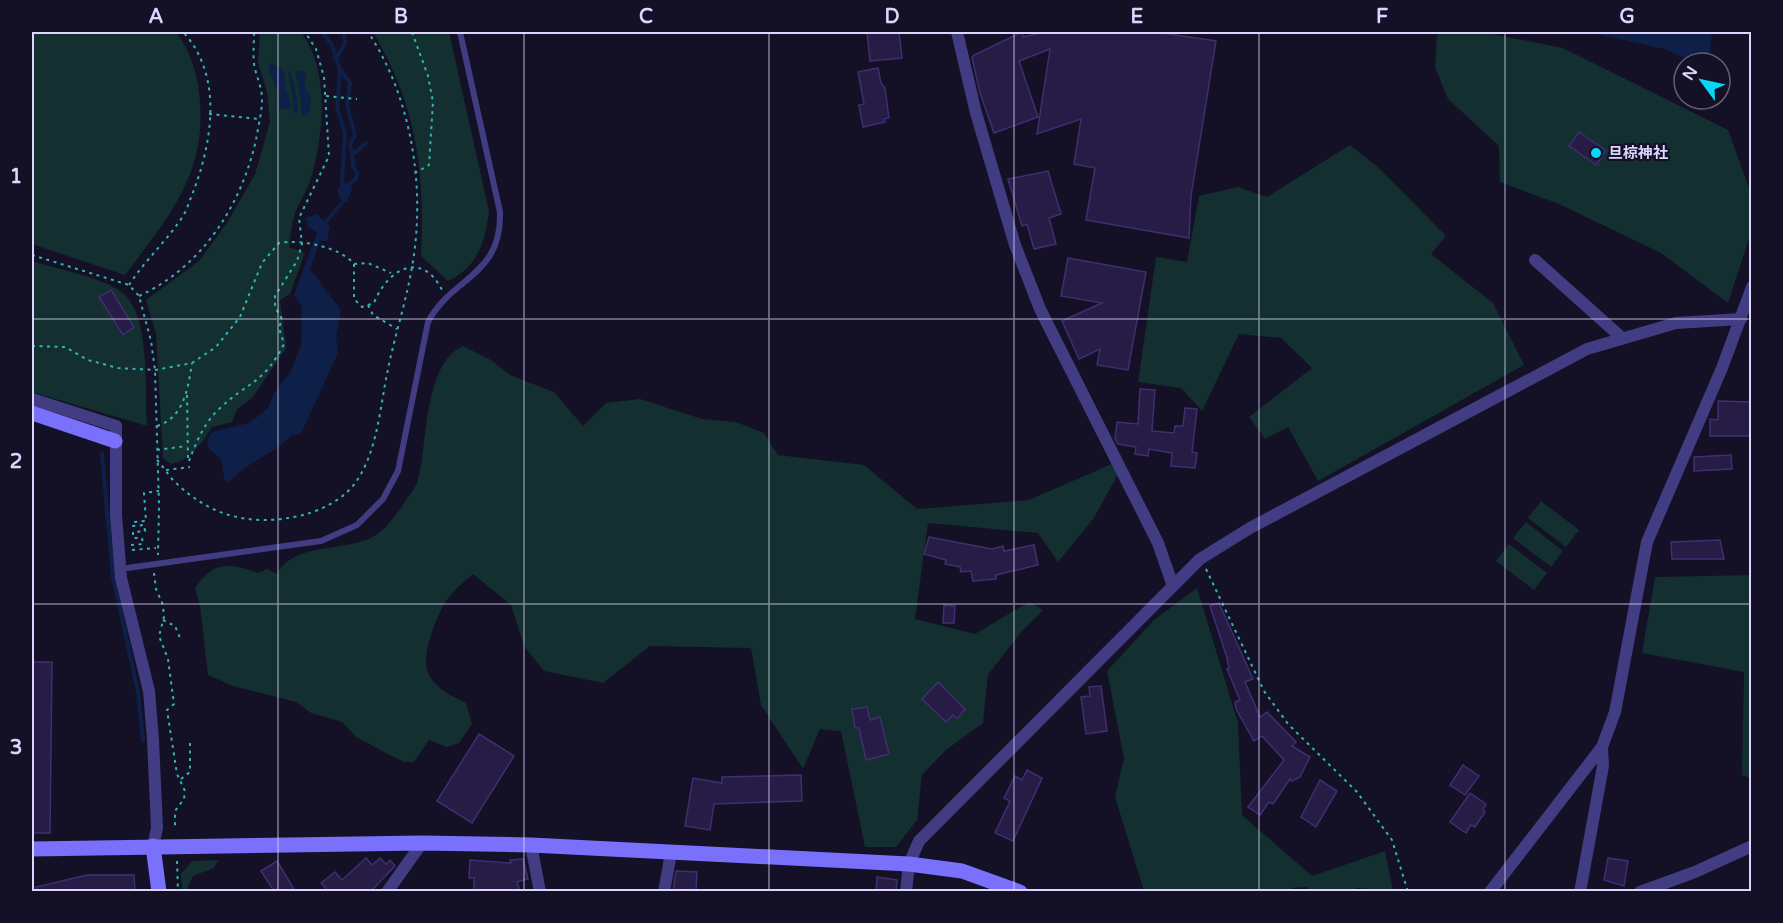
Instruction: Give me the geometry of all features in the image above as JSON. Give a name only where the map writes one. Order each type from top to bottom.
[{"type":"street","points":[[957,32],[976,112],[1012,234],[1040,309],[1149,524],[1173,585]]},
{"type":"street","points":[[1535,260],[1622,338]]},
{"type":"street","points":[[1490,891],[1602,747],[1615,712],[1647,542],[1741,319],[1752,287]]},
{"type":"street","points":[[906,891],[909,864],[919,841],[1200,559],[1250,528],[1587,348],[1676,323],[1741,319]]},
{"type":"street","points":[[32,399],[116,426],[116,515],[120,569],[149,691],[157,828],[153,846],[159,891]]},
{"type":"street","points":[[32,412],[115,441]]},
{"type":"street","points":[[1580,891],[1604,766],[1602,747]]},
{"type":"street","points":[[387,891],[422,843]]},
{"type":"street","points":[[32,849],[422,843],[531,845],[909,864],[963,871],[1020,891]]},
{"type":"street","points":[[531,845],[540,891]]},
{"type":"street","points":[[1640,891],[1695,872],[1752,846]]},
{"type":"street","points":[[664,891],[671,853]]},
{"type":"lane","points":[[120,569],[330,538],[357,525],[372,513],[392,485],[398,471],[428,322],[441,304],[479,270],[498,240],[500,212],[460,32]]},
{"type":"path","points":[[129,285],[184,214],[205,160],[210,92],[202,59],[194,44],[183,32]]},
{"type":"path","points":[[139,296],[171,279],[187,266],[211,238],[249,172],[262,99],[254,64],[254,32]]},
{"type":"path","points":[[192,363],[188,392],[189,461],[206,424],[219,408],[269,371],[284,344],[279,328],[282,319],[275,307],[275,296],[291,274],[302,244],[299,218],[329,156],[324,77],[316,49],[305,32]]},
{"type":"path","points":[[157,460],[172,480],[195,498],[242,521],[270,521],[317,512],[337,500],[356,482],[372,450],[412,266],[417,216],[409,131],[399,93],[389,68],[368,32]]},
{"type":"path","points":[[412,32],[428,76],[433,102],[429,165],[414,173]]},
{"type":"path","points":[[326,96],[357,99]]},
{"type":"path","points":[[209,114],[260,119]]},
{"type":"path","points":[[32,346],[65,347],[107,367],[155,370],[192,363],[216,347],[240,317],[262,263],[279,243],[291,241],[346,255],[354,264],[354,299],[362,307],[374,303],[380,287],[392,274],[412,266],[422,268],[436,279],[444,294]]},
{"type":"path","points":[[32,255],[129,285],[139,296],[151,341],[155,370],[159,491],[156,588],[163,605],[163,620],[159,636],[168,659],[174,704],[167,710],[177,774],[185,791],[184,799],[175,811],[175,828]]},
{"type":"path","points":[[354,264],[368,263],[392,274]]},
{"type":"path","points":[[368,305],[373,315],[397,329]]},
{"type":"path","points":[[156,427],[172,420],[188,392]]},
{"type":"path","points":[[156,450],[187,446]]},
{"type":"path","points":[[166,470],[190,467]]},
{"type":"path","points":[[157,548],[131,550],[131,545],[143,544],[142,538],[134,538],[133,532],[145,531],[144,525],[134,526],[133,522],[146,521],[144,494],[159,491]]},
{"type":"path","points":[[1200,559],[1233,622],[1264,691],[1288,724],[1357,792],[1392,840],[1408,891]]},
{"type":"path","points":[[163,620],[175,626],[180,638]]},
{"type":"path","points":[[180,779],[190,772],[190,742]]},
{"type":"path","points":[[177,858],[178,891]]},
{"type":"green space","points":[[32,32],[176,32],[190,56],[198,82],[200,101],[197,152],[190,174],[169,215],[125,275],[32,244]]},
{"type":"green space","points":[[260,32],[301,32],[317,65],[322,103],[319,142],[310,182],[294,215],[289,247],[305,253],[290,294],[280,300],[286,348],[253,397],[237,409],[232,422],[212,427],[190,455],[171,464],[163,458],[156,334],[146,300],[199,261],[227,223],[255,174],[270,122],[267,92],[258,62]]},
{"type":"green space","points":[[373,32],[449,32],[489,211],[482,243],[473,261],[466,269],[448,281],[421,256],[421,196],[415,140],[400,86]]},
{"type":"green space","points":[[1444,32],[1482,32],[1563,48],[1672,102],[1672,111],[1690,111],[1728,130],[1752,196],[1751,233],[1728,303],[1661,253],[1559,204],[1500,182],[1499,146],[1448,99],[1435,67],[1437,35]]},
{"type":"green space","points":[[1350,145],[1380,169],[1446,236],[1431,254],[1493,303],[1524,365],[1318,481],[1288,427],[1265,439],[1249,417],[1312,368],[1281,338],[1239,334],[1202,411],[1181,388],[1138,382],[1156,257],[1187,262],[1199,196],[1238,187],[1267,197]]},
{"type":"green space","points":[[32,261],[108,284],[126,296],[134,307],[143,339],[147,426],[32,392]]},
{"type":"green space","points":[[463,346],[491,360],[510,375],[554,392],[583,426],[606,403],[640,399],[702,419],[736,422],[764,433],[778,455],[864,465],[917,509],[1029,500],[1114,463],[1118,474],[1094,518],[1058,562],[1038,533],[928,523],[915,619],[975,634],[1029,602],[1043,610],[1020,633],[988,675],[983,723],[946,750],[922,775],[917,820],[896,847],[865,847],[841,731],[820,729],[803,769],[761,705],[751,648],[650,646],[603,683],[544,671],[524,646],[511,605],[473,574],[449,597],[445,604],[435,623],[426,658],[432,680],[445,692],[466,703],[472,724],[459,743],[447,747],[429,740],[414,762],[404,762],[356,737],[342,722],[311,713],[296,702],[233,686],[208,675],[200,606],[195,588],[208,572],[215,568],[231,566],[258,573],[267,569],[277,574],[286,563],[298,555],[369,539],[384,529],[417,483],[429,406],[440,369],[450,355]]},
{"type":"green space","points":[[1541,501],[1579,530],[1566,547],[1528,518]]},
{"type":"green space","points":[[1526,522],[1563,551],[1551,567],[1513,538]]},
{"type":"green space","points":[[1509,544],[1547,573],[1534,590],[1496,561]]},
{"type":"green space","points":[[1752,575],[1751,778],[1742,775],[1744,672],[1642,653],[1655,577]]},
{"type":"green space","points":[[1197,588],[1238,723],[1242,815],[1312,876],[1385,851],[1393,891],[1358,888],[1346,891],[1307,891],[1307,887],[1291,888],[1291,892],[1144,891],[1115,797],[1124,758],[1107,671],[1154,620]]},
{"type":"green space","points":[[218,860],[214,868],[193,876],[186,891],[182,891],[181,874],[192,861]]},
{"type":"water","points":[[1588,32],[1712,32],[1710,51],[1672,52]]},
{"type":"water","points":[[269,63],[280,68],[284,73],[291,108],[279,109],[279,94],[268,68]]},
{"type":"water","points":[[288,69],[295,90],[297,113],[294,113]]},
{"type":"water","points":[[299,70],[306,73],[305,88],[311,98],[309,113],[304,116],[301,114],[300,93],[295,72]]},
{"type":"water","points":[[342,182],[350,184],[352,189],[347,201],[342,203],[337,190]]},
{"type":"water","points":[[316,214],[330,227],[327,241],[320,241],[310,269],[341,310],[336,336],[338,353],[301,434],[292,435],[277,448],[243,469],[229,483],[224,478],[221,458],[209,449],[207,440],[212,432],[249,423],[261,414],[268,408],[273,395],[291,371],[301,344],[302,307],[294,295],[317,233],[308,226],[305,218]]},
{"type":"building","points":[[867,32],[899,32],[902,58],[870,61]]},
{"type":"building","points":[[1022,32],[1023,37],[1044,32],[1155,32],[1216,41],[1191,196],[1189,238],[1086,220],[1095,168],[1074,164],[1081,119],[1037,134],[1050,49],[1019,61],[1038,117],[994,133],[980,93],[972,58]]},
{"type":"building","points":[[878,68],[881,83],[885,88],[889,118],[884,119],[885,122],[863,127],[859,105],[864,104],[858,72]]},
{"type":"building","points":[[1579,132],[1606,151],[1596,165],[1569,146]]},
{"type":"building","points":[[1048,171],[1061,214],[1049,218],[1056,244],[1034,249],[1027,224],[1022,226],[1008,179]]},
{"type":"building","points":[[1068,258],[1146,272],[1128,370],[1097,365],[1100,349],[1079,359],[1062,321],[1102,303],[1061,296]]},
{"type":"building","points":[[111,290],[134,327],[123,335],[99,297]]},
{"type":"building","points":[[1140,389],[1155,390],[1152,431],[1174,433],[1175,426],[1183,426],[1185,408],[1197,409],[1192,452],[1197,453],[1195,468],[1171,466],[1172,453],[1149,449],[1148,456],[1135,454],[1136,447],[1118,444],[1115,439],[1117,422],[1138,424]]},
{"type":"building","points":[[1718,401],[1752,402],[1752,436],[1710,436],[1710,419],[1718,420]]},
{"type":"building","points":[[1731,455],[1732,469],[1694,471],[1694,457]]},
{"type":"building","points":[[929,537],[992,549],[1003,546],[1004,551],[1034,545],[1038,565],[996,575],[996,579],[973,581],[971,571],[961,572],[960,567],[945,564],[946,560],[924,554]]},
{"type":"building","points":[[1720,540],[1724,559],[1672,559],[1671,542]]},
{"type":"building","points":[[1219,603],[1253,679],[1245,682],[1260,717],[1267,712],[1296,742],[1292,746],[1310,757],[1300,777],[1292,781],[1290,779],[1273,804],[1269,802],[1260,815],[1248,807],[1284,760],[1262,736],[1254,741],[1236,709],[1235,702],[1240,700],[1227,669],[1229,668],[1227,658],[1210,606]]},
{"type":"building","points":[[944,605],[955,606],[954,623],[943,623]]},
{"type":"building","points":[[32,662],[52,662],[50,833],[32,833]]},
{"type":"building","points":[[938,682],[965,709],[957,719],[953,715],[946,722],[922,699]]},
{"type":"building","points":[[1101,686],[1107,731],[1086,734],[1081,697],[1090,696],[1089,687]]},
{"type":"building","points":[[867,707],[870,720],[880,717],[889,754],[866,760],[859,728],[855,728],[852,709]]},
{"type":"building","points":[[479,734],[514,756],[472,823],[437,801]]},
{"type":"building","points":[[1463,765],[1479,776],[1465,795],[1450,785]]},
{"type":"building","points":[[1027,770],[1042,778],[1013,841],[995,833],[1010,801],[1004,798],[1015,776],[1022,780]]},
{"type":"building","points":[[801,775],[802,801],[714,804],[710,830],[685,826],[693,778],[722,783],[722,777]]},
{"type":"building","points":[[1320,780],[1337,791],[1316,827],[1301,817]]},
{"type":"building","points":[[1470,793],[1486,804],[1483,810],[1485,812],[1475,827],[1471,825],[1466,833],[1450,822]]},
{"type":"building","points":[[366,858],[372,865],[380,858],[386,864],[390,860],[395,866],[371,891],[328,891],[321,883],[335,872],[342,880]]},
{"type":"building","points":[[1608,858],[1628,861],[1624,886],[1604,880]]},
{"type":"building","points":[[523,859],[528,879],[517,882],[520,891],[474,891],[474,878],[469,878],[470,860],[511,863],[510,860]]},
{"type":"building","points":[[277,861],[295,891],[274,891],[261,871]]},
{"type":"building","points":[[676,871],[697,872],[696,891],[673,891]]},
{"type":"building","points":[[87,875],[134,875],[135,891],[37,891],[36,887]]},
{"type":"building","points":[[877,877],[897,880],[896,891],[876,891]]},
{"type":"waterway","points":[[322,32],[332,45],[340,70],[337,108],[345,133],[342,182]]},
{"type":"waterway","points":[[335,59],[345,44],[344,32]]},
{"type":"waterway","points":[[341,71],[350,83],[347,105],[355,136],[350,144],[352,155]]},
{"type":"waterway","points":[[350,184],[356,179],[357,173],[353,166],[352,155],[366,143]]},
{"type":"waterway","points":[[326,222],[342,203]]},
{"type":"waterway","points":[[102,454],[113,577],[138,692],[143,741]]},
{"type":"place","name":"旦椋神社","points":[[1596,153]]}]
